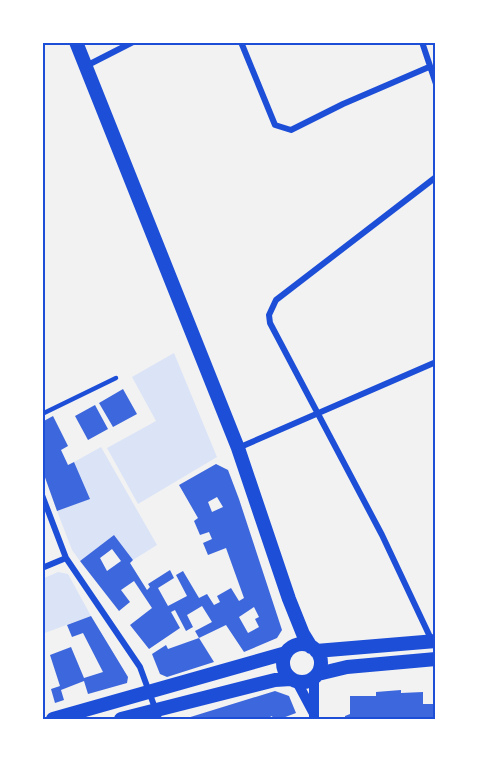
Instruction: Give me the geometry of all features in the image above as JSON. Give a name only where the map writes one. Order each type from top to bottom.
[{"type":"main road","points":[[76,42],[238,448],[289,599],[303,634],[321,662],[316,676]]},
{"type":"main road","points":[[289,599],[292,634],[284,670],[294,680]]},
{"type":"main road","points":[[53,719],[287,652],[296,645],[314,649],[434,641]]},
{"type":"main road","points":[[121,719],[158,714],[275,680],[294,680],[347,667],[436,659]]},
{"type":"street","points":[[85,66],[133,42]]},
{"type":"street","points":[[242,42],[275,125],[291,130],[429,67]]},
{"type":"street","points":[[422,42],[436,84]]},
{"type":"street","points":[[434,641],[382,535],[270,323],[271,306],[436,177]]},
{"type":"street","points":[[238,448],[436,362]]},
{"type":"street","points":[[42,495],[66,558],[126,644],[151,692],[158,714]]},
{"type":"street","points":[[42,568],[66,558]]},
{"type":"street","points":[[314,716],[316,676]]},
{"type":"street","points":[[294,680],[314,716]]},
{"type":"lane","points":[[42,414],[116,378]]},
{"type":"shaded area","points":[[174,353],[217,457],[138,504],[107,448],[156,421],[132,377]]},
{"type":"shaded area","points":[[101,447],[157,545],[133,560],[114,535],[80,561],[72,550],[57,511],[89,499],[74,462]]},
{"type":"shaded area","points":[[58,572],[68,574],[91,616],[42,634],[42,579]]},
{"type":"building","points":[[123,389],[137,414],[113,427],[99,403]]},
{"type":"building","points":[[95,405],[108,429],[88,440],[75,416]]},
{"type":"building","points":[[53,416],[68,446],[61,450],[68,465],[74,462],[90,499],[57,511],[42,469],[42,422]]},
{"type":"building","points":[[216,464],[228,470],[282,630],[277,638],[244,652],[226,625],[199,638],[195,631],[212,622],[202,606],[187,615],[193,627],[186,631],[175,610],[171,612],[180,628],[149,649],[130,625],[152,608],[134,581],[121,590],[130,602],[119,611],[80,561],[114,535],[133,560],[130,563],[147,590],[150,587],[148,584],[170,570],[174,578],[158,588],[168,606],[187,596],[176,575],[183,571],[199,598],[207,594],[214,605],[220,602],[217,596],[231,588],[239,601],[244,598],[226,548],[208,555],[203,543],[212,539],[209,532],[200,535],[194,521],[198,518],[179,485]],"holes":[[[217,497],[223,507],[212,512],[208,502]],[[112,549],[121,561],[107,571],[100,558]],[[254,607],[259,617],[255,619],[259,627],[248,633],[239,617]]]},
{"type":"building","points":[[91,616],[128,677],[127,683],[88,694],[84,681],[61,690],[64,700],[55,703],[51,689],[60,686],[50,655],[71,647],[84,678],[103,672],[83,633],[72,637],[67,625]]},
{"type":"building","points":[[199,638],[214,662],[167,677],[160,674],[152,654],[166,645],[168,649]]},
{"type":"building","points":[[401,690],[401,693],[423,692],[423,704],[436,704],[436,719],[345,719],[345,716],[350,714],[350,696],[376,696],[376,692]]},
{"type":"building","points":[[275,691],[289,696],[296,713],[280,719],[273,719],[272,716],[266,719],[184,719]]}]
